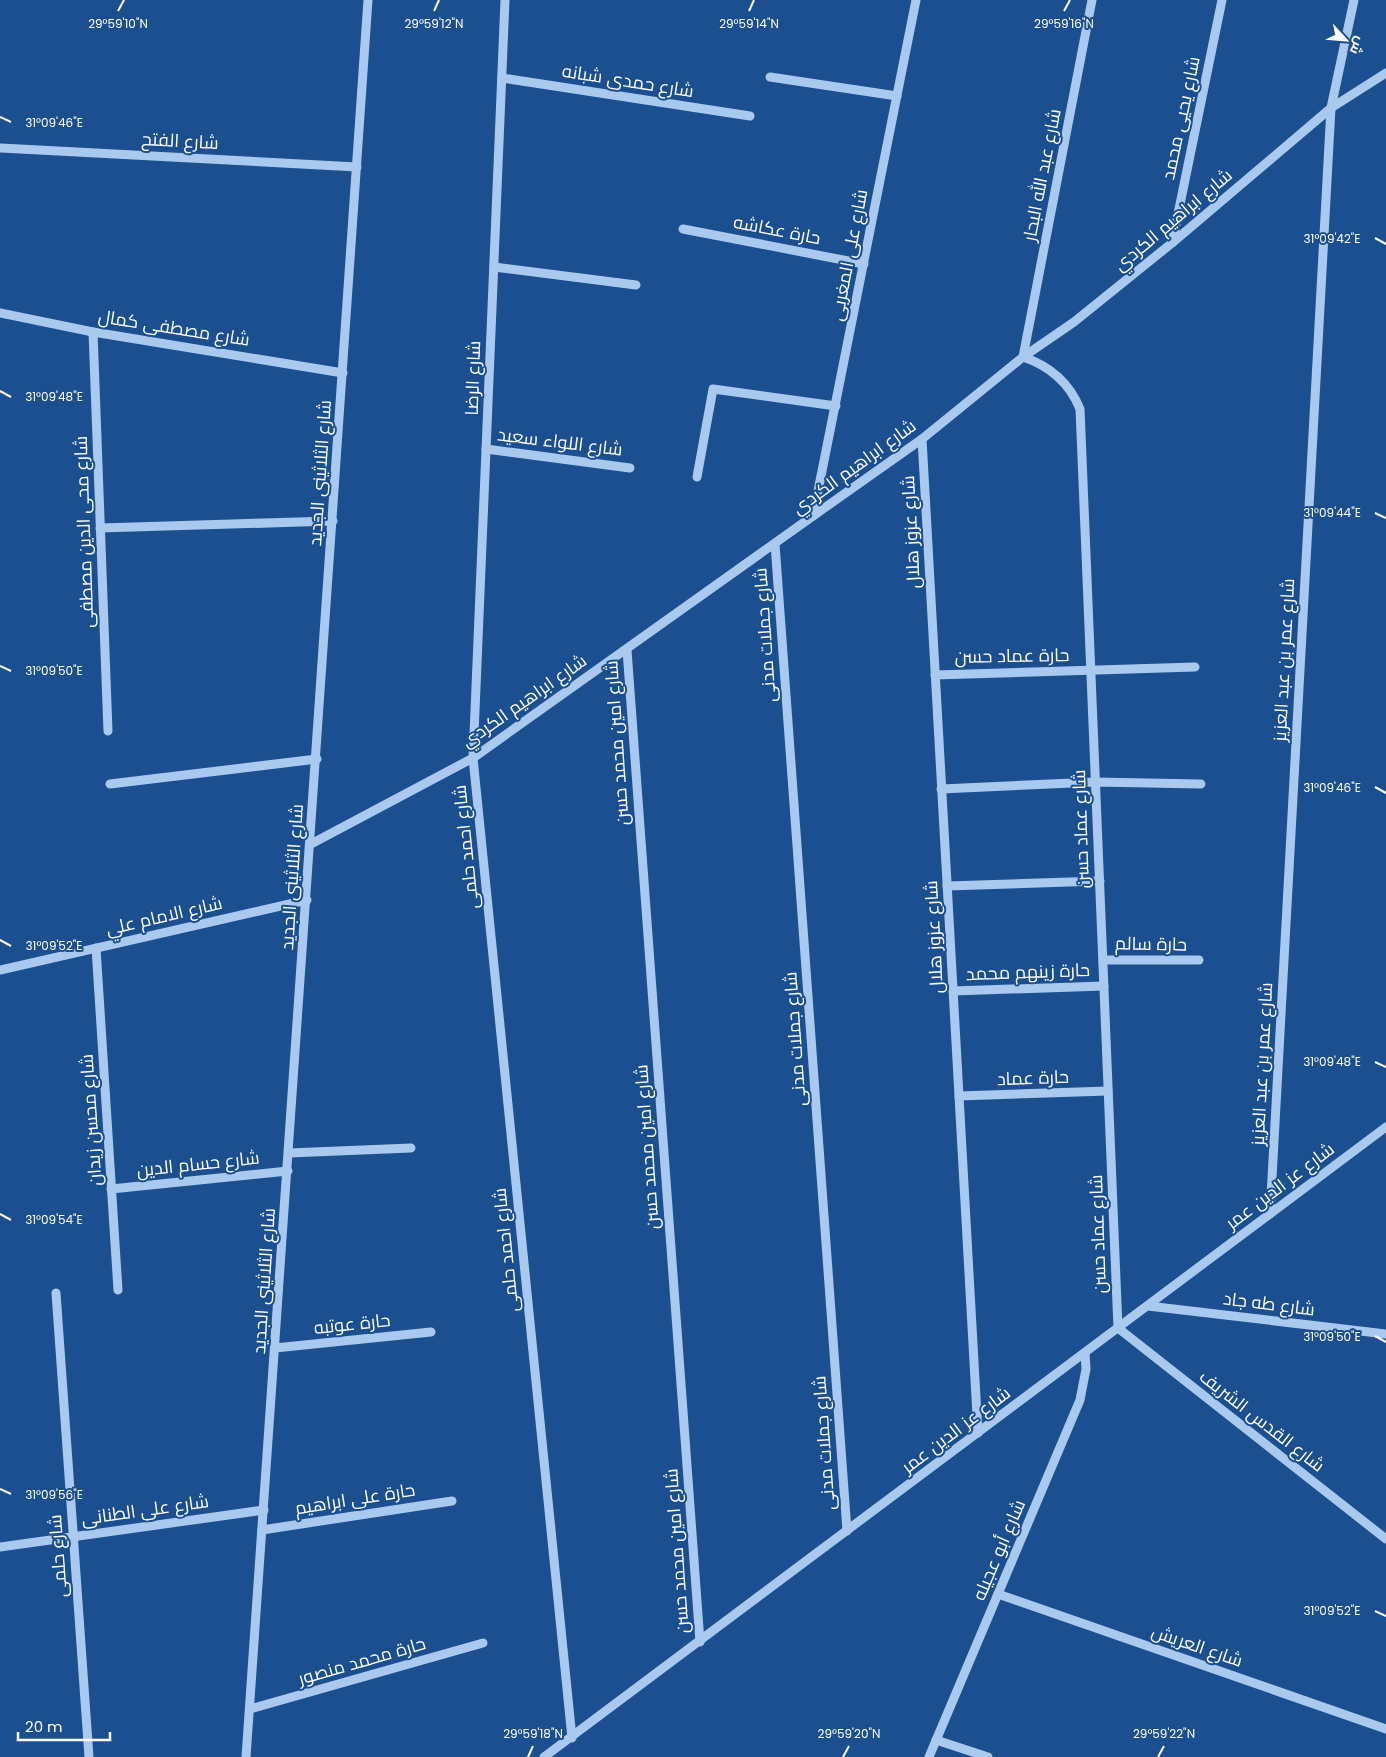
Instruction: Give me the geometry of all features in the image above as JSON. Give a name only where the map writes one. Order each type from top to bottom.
[{"type":"street","name":"شارع الثلاثينى الجديد","points":[[246,1757],[317,759],[368,0]]},
{"type":"street","name":"شارع الرضا","points":[[473,758],[505,0]]},
{"type":"street","name":"شارع على المغربى","points":[[813,516],[916,0]]},
{"type":"street","name":"شارع عبد الله البحار","points":[[1024,357],[1092,0]]},
{"type":"street","name":"شارع يحيى محمد","points":[[1172,243],[1222,0]]},
{"type":"street","name":"شارع عمر بن عبد العزيز","points":[[1270,1214],[1331,108],[1354,0]]},
{"type":"street","name":"شارع ابراهيم الكردي","points":[[311,844],[473,758],[922,439],[1024,357],[1074,322],[1172,243],[1331,108],[1386,73]]},
{"type":"street","points":[[770,77],[897,96]]},
{"type":"street","name":"شارع حمدى شبانه","points":[[502,78],[750,116]]},
{"type":"street","name":"شارع الفتح","points":[[1,148],[357,167]]},
{"type":"street","name":"حارة عكاشه","points":[[684,229],[864,264]]},
{"type":"street","points":[[494,267],[636,285]]},
{"type":"street","name":"شارع مصطفى كمال","points":[[0,313],[93,332],[343,373]]},
{"type":"street","name":"شارع محى الدين مصطفى","points":[[93,332],[108,732]]},
{"type":"street","name":"شارع عماد حسن","points":[[1024,357],[1054,372],[1069,389],[1080,409],[1118,1328]]},
{"type":"street","points":[[697,477],[713,389],[836,406]]},
{"type":"street","name":"شارع عزوز هلال","points":[[922,439],[978,1433]]},
{"type":"street","name":"شارع اللواء سعيد","points":[[486,449],[630,468]]},
{"type":"street","points":[[100,528],[333,521]]},
{"type":"street","name":"شارع جملات مدنى","points":[[775,544],[847,1531]]},
{"type":"street","name":"شارع امين محمد حسن","points":[[627,650],[700,1642]]},
{"type":"street","name":"حارة عماد حسن","points":[[935,675],[1195,668]]},
{"type":"street","name":"شارع احمد حلمى","points":[[473,758],[572,1738]]},
{"type":"street","points":[[110,784],[317,759]]},
{"type":"street","points":[[941,789],[1095,782],[1201,784]]},
{"type":"street","points":[[947,886],[1100,881]]},
{"type":"street","name":"شارع الامام علي","points":[[0,970],[307,900]]},
{"type":"street","name":"شارع محسن زيدان","points":[[96,948],[118,1290]]},
{"type":"street","name":"حارة سالم","points":[[1103,960],[1199,960]]},
{"type":"street","name":"حارة زينهم محمد","points":[[953,991],[1104,986]]},
{"type":"street","name":"حارة عماد","points":[[959,1096],[1108,1091]]},
{"type":"street","name":"شارع عز الدين عمر","points":[[544,1757],[572,1738],[1386,1127]]},
{"type":"street","points":[[289,1153],[411,1148]]},
{"type":"street","name":"شارع حسام الدين","points":[[112,1189],[288,1171]]},
{"type":"street","name":"شارع حلمى","points":[[56,1293],[89,1757]]},
{"type":"street","name":"شارع طه جاد","points":[[1148,1306],[1386,1334]]},
{"type":"street","name":"شارع القدس الشريف","points":[[1118,1328],[1386,1539]]},
{"type":"street","name":"حارة عوتبه","points":[[275,1348],[432,1332]]},
{"type":"street","name":"شارع أبو عجيله","points":[[929,1757],[1080,1400],[1086,1369],[1085,1353]]},
{"type":"street","name":"حارة على ابراهيم","points":[[262,1530],[452,1501]]},
{"type":"street","name":"شارع على الطنانى","points":[[0,1547],[264,1510]]},
{"type":"street","name":"شارع العريش","points":[[998,1594],[1386,1729]]},
{"type":"street","name":"حارة محمد منصور","points":[[250,1709],[483,1643]]},
{"type":"street","points":[[936,1740],[988,1757]]}]
